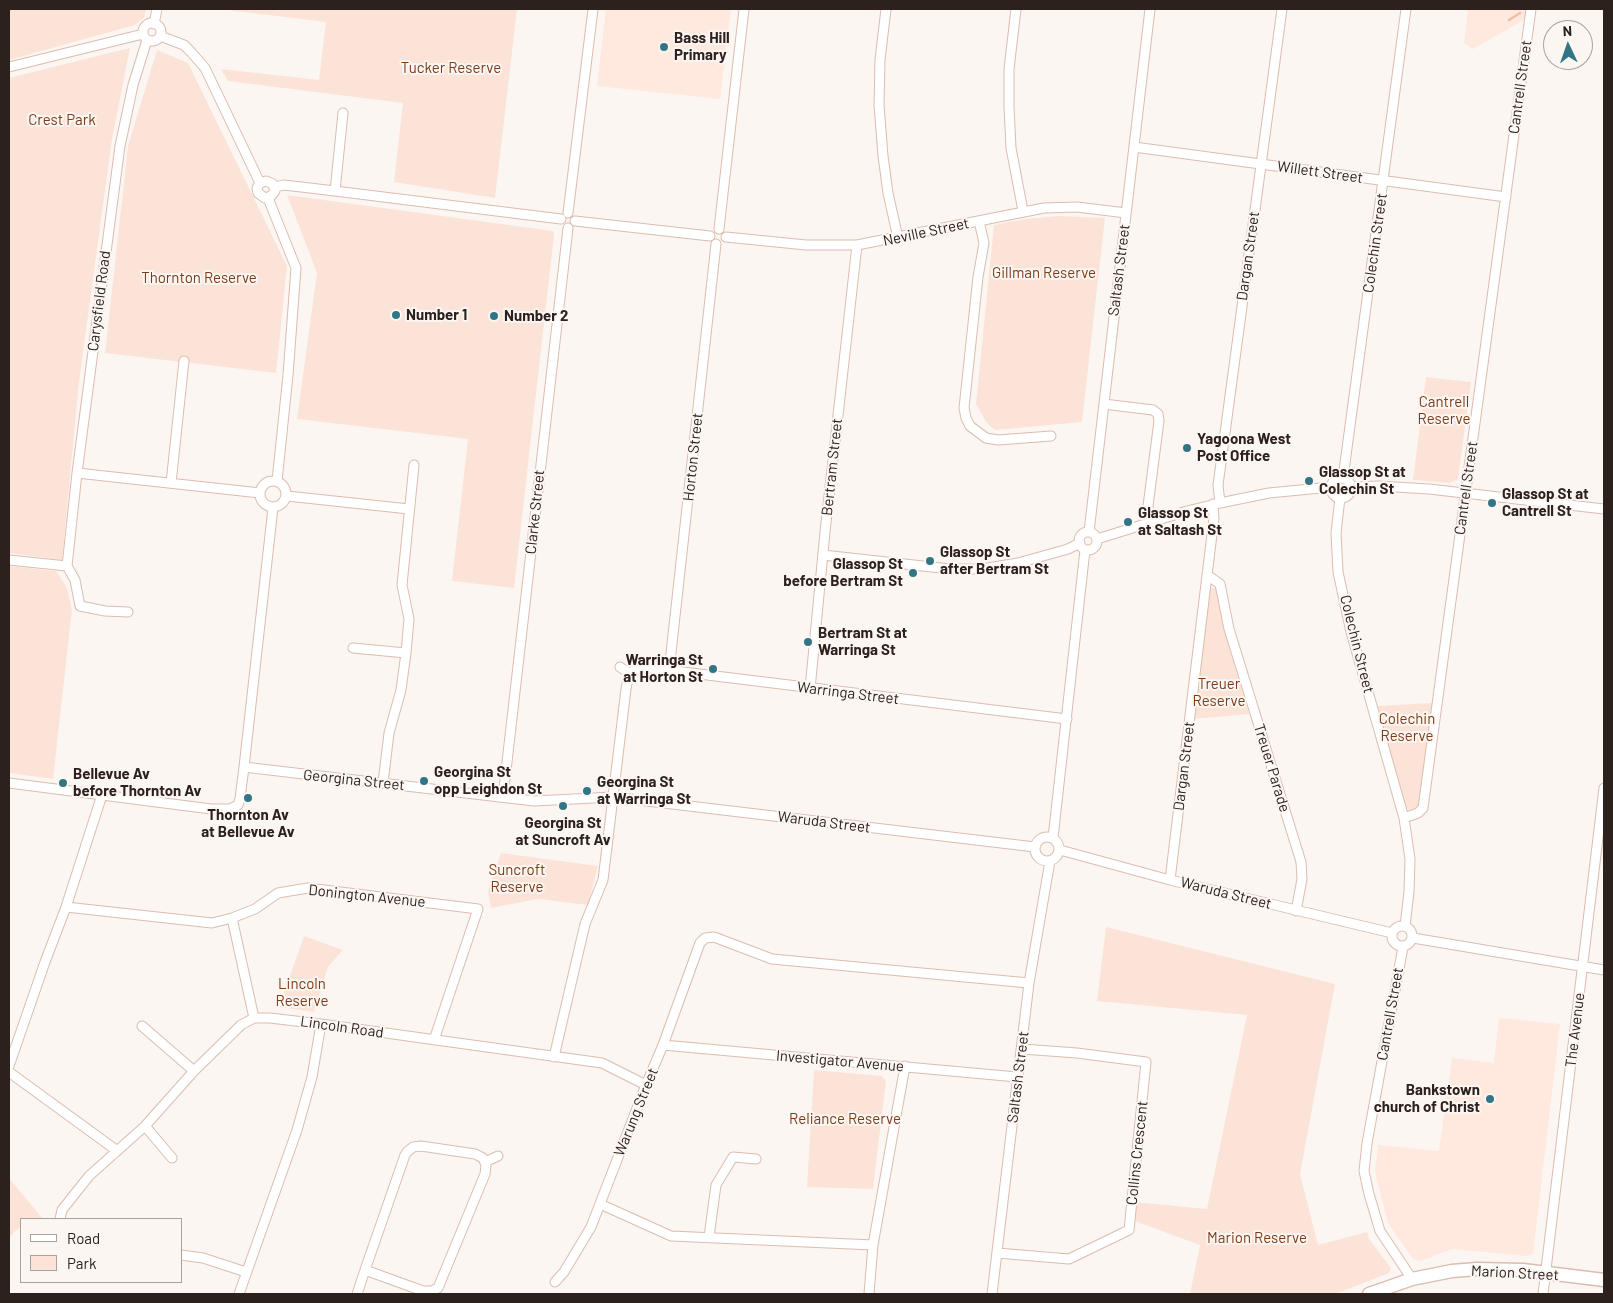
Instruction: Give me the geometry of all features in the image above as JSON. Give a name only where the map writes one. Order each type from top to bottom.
[{"type":"main road","name":"Marion Street","points":[[1369,1294],[1412,1279],[1452,1271],[1478,1269],[1523,1270],[1604,1280]]},
{"type":"street","points":[[154,24],[157,9]]},
{"type":"street","points":[[568,213],[593,9]]},
{"type":"street","points":[[719,229],[744,9]]},
{"type":"street","points":[[886,9],[880,60],[879,105],[884,165],[898,238]]},
{"type":"street","points":[[1016,9],[1009,69],[1009,107],[1012,148],[1023,211]]},
{"type":"street","name":"Saltash Street","points":[[1089,532],[1150,9]]},
{"type":"street","name":"Dargan Street","points":[[1170,880],[1218,485],[1282,9]]},
{"type":"street","name":"Colechin Street","points":[[1342,478],[1406,9]]},
{"type":"street","name":"Cantrell Street","points":[[1404,818],[1418,813],[1423,808],[1531,9]]},
{"type":"street","points":[[145,37],[146,26],[154,24],[159,27],[160,36]]},
{"type":"street","points":[[9,68],[145,37],[154,40],[160,36]]},
{"type":"street","points":[[160,36],[184,45],[205,68],[260,183],[258,193],[262,197],[268,198],[274,194],[274,187],[269,181],[260,183]]},
{"type":"street","name":"Carysfield Road","points":[[67,566],[77,474],[120,146],[145,37]]},
{"type":"street","points":[[335,191],[344,113]]},
{"type":"street","name":"Willett Street","points":[[1134,147],[1506,197]]},
{"type":"street","points":[[274,187],[284,185],[560,219]]},
{"type":"street","points":[[268,198],[296,268],[288,374],[276,481]]},
{"type":"street","name":"Neville Street","points":[[726,237],[820,246],[857,246],[1044,208],[1077,207],[1126,213]]},
{"type":"street","points":[[560,219],[563,214],[568,213],[574,215],[576,221]]},
{"type":"street","points":[[560,219],[562,225],[568,228],[573,226],[576,221]]},
{"type":"street","points":[[576,221],[710,236]]},
{"type":"street","points":[[979,221],[984,243],[978,277],[964,408],[966,418],[970,426],[986,438],[998,440],[1051,436]]},
{"type":"street","name":"Clarke Street","points":[[503,797],[568,228]]},
{"type":"street","points":[[719,229],[724,232],[726,237],[723,243],[716,244],[710,236],[713,230],[719,229]]},
{"type":"street","name":"Horton Street","points":[[669,671],[716,244]]},
{"type":"street","name":"Bertram Street","points":[[810,689],[857,246]]},
{"type":"street","points":[[171,483],[184,362]]},
{"type":"street","points":[[1104,404],[1153,410],[1159,415],[1148,506],[1150,523]]},
{"type":"street","points":[[382,783],[389,732],[401,690],[406,653],[409,619],[402,585],[414,465]]},
{"type":"street","points":[[77,474],[260,493]]},
{"type":"street","points":[[1331,487],[1335,480],[1342,478],[1349,481],[1352,487]]},
{"type":"street","points":[[276,481],[286,488],[287,496],[283,503],[273,508],[262,501],[260,493],[261,489],[268,482],[276,481]]},
{"type":"street","points":[[1097,539],[1217,504],[1269,493],[1331,487]]},
{"type":"street","points":[[1331,487],[1334,494],[1340,498],[1348,495],[1352,487]]},
{"type":"street","points":[[1352,487],[1404,487],[1604,509]]},
{"type":"street","points":[[287,496],[409,510]]},
{"type":"street","name":"Colechin Street","points":[[1340,498],[1336,533],[1338,572],[1352,632],[1404,818]]},
{"type":"street","points":[[9,783],[211,809],[230,809],[240,803],[273,508]]},
{"type":"street","points":[[823,555],[950,570],[982,569],[1018,563],[1082,546],[1091,550],[1095,547],[1097,539],[1094,534],[1089,532],[1082,535],[1082,546],[1067,718],[1053,838]]},
{"type":"street","points":[[9,560],[67,566],[75,580],[80,606],[105,611],[128,612]]},
{"type":"street","name":"Treuer Parade","points":[[1207,575],[1220,584],[1229,630],[1301,862],[1302,879],[1296,911]]},
{"type":"street","points":[[353,648],[406,653]]},
{"type":"street","points":[[554,1057],[585,924],[604,880],[626,689],[630,673],[620,667]]},
{"type":"street","name":"Warringa Street","points":[[630,673],[642,668],[1067,718]]},
{"type":"street","name":"Georgina Street","points":[[244,767],[534,801],[613,797]]},
{"type":"street","name":"The Avenue","points":[[1542,1294],[1604,788]]},
{"type":"street","points":[[9,1066],[66,907],[102,794]]},
{"type":"street","name":"Waruda Street","points":[[613,797],[1035,847]]},
{"type":"street","points":[[1404,818],[1410,859],[1409,892],[1404,926]]},
{"type":"street","points":[[1042,838],[1053,838],[1058,843],[1060,850],[1056,857],[1050,861],[1039,858],[1035,847],[1042,838]]},
{"type":"street","name":"Waruda Street","points":[[1060,850],[1170,880],[1392,933]]},
{"type":"street","name":"Saltash Street","points":[[992,1294],[1016,1077],[1022,1049],[1029,983],[1050,861]]},
{"type":"street","name":"Donington Avenue","points":[[66,907],[212,923],[255,909],[278,893],[308,888],[478,908],[434,1040]]},
{"type":"street","points":[[60,1218],[62,1210],[89,1176],[145,1126],[194,1071],[241,1025],[254,1018],[232,918]]},
{"type":"street","points":[[1404,926],[1410,929],[1413,938],[1410,943],[1403,947],[1394,943],[1392,933],[1396,928],[1404,926]]},
{"type":"street","name":"Warung Street","points":[[555,1282],[564,1272],[591,1227],[663,1045],[703,934],[772,959],[1029,983]]},
{"type":"street","points":[[1413,938],[1604,970]]},
{"type":"street","name":"Cantrell Street","points":[[1403,947],[1367,1143],[1364,1171],[1368,1194],[1380,1231],[1412,1279]]},
{"type":"street","name":"Lincoln Road","points":[[254,1018],[321,1024],[602,1063],[646,1085]]},
{"type":"street","points":[[239,1294],[297,1130],[312,1077],[321,1024]]},
{"type":"street","points":[[142,1026],[194,1071]]},
{"type":"street","name":"Investigator Avenue","points":[[663,1045],[1016,1077]]},
{"type":"street","name":"Collins Crescent","points":[[997,1253],[1069,1260],[1128,1230],[1146,1062],[1076,1053],[1022,1049]]},
{"type":"street","points":[[869,1294],[874,1245],[905,1066]]},
{"type":"street","points":[[9,1072],[116,1150]]},
{"type":"street","points":[[145,1126],[172,1158]]},
{"type":"street","points":[[357,1294],[365,1270],[405,1156],[408,1145],[475,1154],[483,1158],[485,1174],[437,1292],[423,1290],[365,1270]]},
{"type":"street","points":[[485,1162],[498,1156]]},
{"type":"street","points":[[709,1237],[716,1185],[733,1157],[756,1159]]},
{"type":"street","points":[[600,1204],[671,1236],[874,1245]]},
{"type":"street","points":[[182,1255],[203,1258],[246,1272]]},
{"type":"shaded area","name":"Bass Hill Primary","points":[[606,9],[731,9],[720,99],[597,86]]},
{"type":"shaded area","points":[[1468,9],[1532,9],[1522,21],[1473,49],[1464,43]]},
{"type":"shaded area","points":[[1499,1018],[1560,1024],[1533,1254],[1527,1256],[1452,1249],[1421,1261],[1413,1259],[1388,1223],[1375,1172],[1378,1145],[1439,1151],[1452,1058],[1494,1063]]},
{"type":"green space","points":[[9,9],[146,9],[144,18],[135,25],[9,60]]},
{"type":"green space","name":"Tucker Reserve","points":[[219,9],[517,9],[495,198],[394,182],[403,103],[228,81],[221,69],[319,80],[326,22]]},
{"type":"green space","name":"Crest Park","points":[[130,48],[112,139],[79,382],[62,560],[9,553],[9,78]]},
{"type":"green space","name":"Thornton Reserve","points":[[157,50],[188,63],[287,266],[276,373],[105,353],[128,146]]},
{"type":"green space","points":[[287,195],[553,231],[514,588],[452,581],[468,439],[297,419],[317,273]]},
{"type":"green space","name":"Gillman Reserve","points":[[1059,216],[1105,218],[1082,422],[995,430],[986,422],[976,404],[994,225],[1025,219]]},
{"type":"green space","name":"Cantrell Reserve","points":[[1426,377],[1471,382],[1458,479],[1450,483],[1413,480]]},
{"type":"green space","points":[[9,566],[56,571],[67,588],[72,610],[53,779],[9,773]]},
{"type":"green space","name":"Treuer Reserve","points":[[1217,588],[1224,614],[1227,640],[1249,714],[1193,719],[1208,595],[1210,589]]},
{"type":"green space","name":"Colechin Reserve","points":[[1432,703],[1420,806],[1418,810],[1410,811],[1407,808],[1377,706]]},
{"type":"green space","name":"Suncroft Reserve","points":[[501,853],[598,866],[588,905],[538,899],[491,908],[488,891]]},
{"type":"green space","name":"Marion Reserve","points":[[1106,927],[1335,984],[1300,1174],[1318,1245],[1367,1232],[1369,1239],[1391,1268],[1389,1273],[1335,1294],[1190,1294],[1200,1245],[1132,1220],[1134,1202],[1207,1209],[1247,1015],[1097,1001]]},
{"type":"green space","name":"Lincoln Reserve","points":[[304,936],[343,950],[328,967],[314,1012],[279,1007]]},
{"type":"green space","name":"Reliance Reserve","points":[[814,1070],[882,1076],[886,1081],[873,1189],[807,1187]]},
{"type":"green space","points":[[9,1178],[42,1218],[20,1218],[20,1228],[9,1239]]},
{"type":"waterway","points":[[1509,20],[1520,13]]},
{"type":"place","name":"Bass Hill Primary","points":[[664,47]]},
{"type":"place","name":"Number 1","points":[[396,315]]},
{"type":"place","name":"Number 2","points":[[494,316]]},
{"type":"place","name":"Yagoona West Post Office","points":[[1187,448]]},
{"type":"place","name":"Glassop St at Colechin St","points":[[1309,481]]},
{"type":"place","name":"Glassop St at Cantrell St","points":[[1492,503]]},
{"type":"place","name":"Glassop St at Saltash St","points":[[1128,522]]},
{"type":"place","name":"Glassop St after Bertram St","points":[[930,561]]},
{"type":"place","name":"Glassop St before Bertram St","points":[[913,573]]},
{"type":"place","name":"Bertram St at Warringa St","points":[[808,642]]},
{"type":"place","name":"Warringa St at Horton St","points":[[713,669]]},
{"type":"place","name":"Georgina St opp Leighdon St","points":[[424,781]]},
{"type":"place","name":"Bellevue Av before Thornton Av","points":[[63,783]]},
{"type":"place","name":"Georgina St at Warringa St","points":[[587,791]]},
{"type":"place","name":"Thornton Av at Bellevue Av","points":[[248,798]]},
{"type":"place","name":"Georgina St at Suncroft Av","points":[[563,806]]},
{"type":"place","name":"Bankstown church of Christ","points":[[1490,1099]]}]
